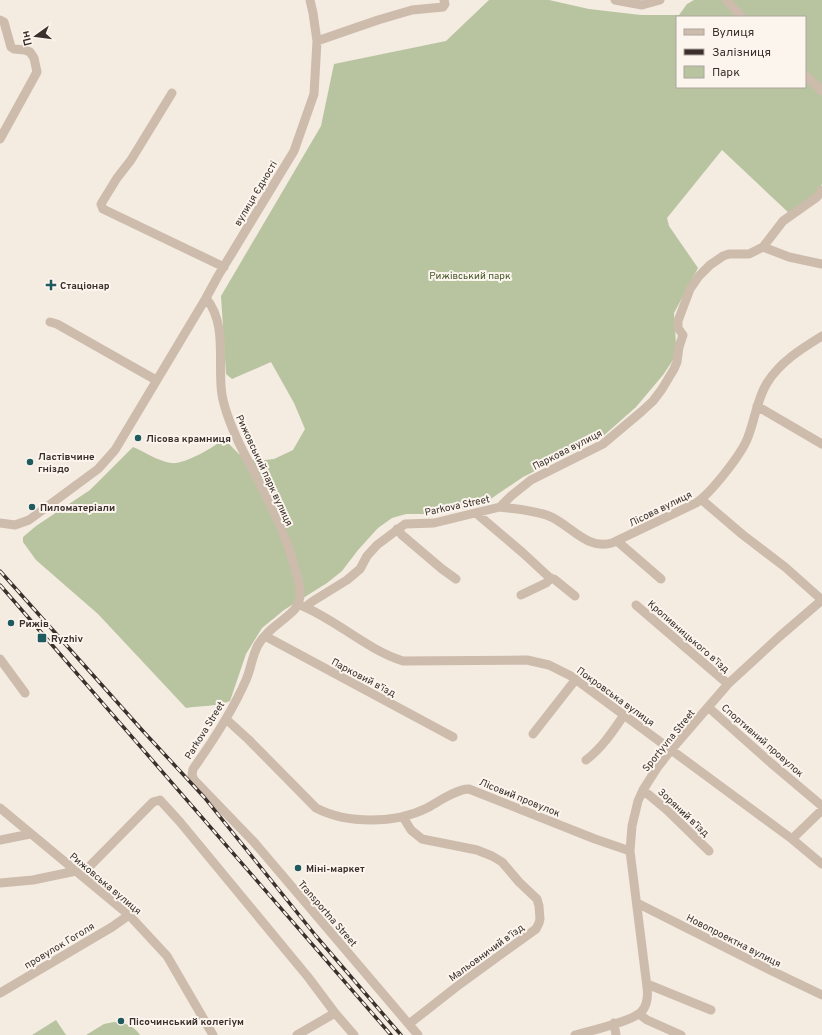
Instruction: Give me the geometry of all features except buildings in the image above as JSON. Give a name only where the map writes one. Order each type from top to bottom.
[{"type":"street","name":"вулиця Єдності","points":[[0,523],[11,525],[20,524],[29,520],[90,475],[107,460],[115,450],[294,151],[314,94],[317,41],[310,0]]},
{"type":"street","points":[[615,0],[642,5],[660,0]]},
{"type":"street","points":[[726,0],[741,16]]},
{"type":"street","points":[[317,41],[412,10],[443,7],[444,2]]},
{"type":"street","points":[[0,20],[4,22],[11,47],[30,52],[34,58],[37,72],[0,139]]},
{"type":"street","points":[[806,76],[822,91]]},
{"type":"street","points":[[172,93],[131,160],[117,178],[101,204],[101,207],[224,267]]},
{"type":"street","points":[[822,190],[817,197],[783,221],[763,246],[789,257],[822,264]]},
{"type":"street","name":"Паркова вулиця","points":[[500,507],[531,480],[603,444],[653,401],[669,378],[677,362],[679,347],[683,335],[678,328],[678,321],[690,289],[694,283],[699,276],[717,259],[729,254],[749,254],[763,246]]},
{"type":"street","name":"Рижовський парк вулиця","points":[[206,298],[212,305],[217,320],[221,353],[221,385],[225,407],[234,433],[286,539],[300,588],[301,606]]},
{"type":"street","points":[[50,322],[57,324],[156,380]]},
{"type":"street","name":"Лісова вулиця","points":[[500,507],[520,509],[549,516],[592,543],[607,544],[617,541],[702,500],[742,451],[748,439],[757,406],[766,384],[777,370],[796,353],[822,336]]},
{"type":"street","points":[[757,406],[822,444]]},
{"type":"street","points":[[702,500],[743,535],[794,575],[822,600]]},
{"type":"street","name":"Parkova Street","points":[[193,769],[226,720],[246,680],[258,646],[269,630],[301,606],[313,601],[347,580],[360,569],[367,556],[377,545],[405,524],[434,523],[500,507]]},
{"type":"street","points":[[476,514],[551,578],[575,596]]},
{"type":"street","points":[[397,529],[442,569],[456,579]]},
{"type":"street","points":[[617,541],[661,579]]},
{"type":"street","points":[[521,595],[546,583],[551,578]]},
{"type":"street","name":"Sportyvna Street","points":[[639,1014],[643,1010],[648,997],[630,851],[633,820],[638,801],[657,768],[728,684],[822,600]]},
{"type":"street","name":"Кропивницького в’їзд","points":[[636,604],[728,684]]},
{"type":"street","name":"Покровська вулиця","points":[[301,606],[387,656],[403,660],[527,660],[549,665],[576,679],[792,839],[822,864]]},
{"type":"street","name":"Парковий в’їзд","points":[[265,636],[453,737]]},
{"type":"street","points":[[0,659],[26,693]]},
{"type":"street","points":[[533,734],[576,679]]},
{"type":"street","name":"Спортивний провулок","points":[[708,707],[822,806]]},
{"type":"street","points":[[586,760],[595,754],[624,715]]},
{"type":"street","name":"Лісовий провулок","points":[[226,720],[249,740],[316,808],[332,815],[358,820],[403,817],[420,811],[460,790],[469,789],[595,839],[630,851]]},
{"type":"street","name":"Transportna Street","points":[[193,769],[192,775],[194,780],[253,841],[418,1035]]},
{"type":"street","name":"Зоряний в’їзд","points":[[643,790],[667,810],[709,852]]},
{"type":"street","points":[[0,884],[78,873],[153,802],[160,800],[284,947],[354,1035]]},
{"type":"street","name":"Рижовська вулиця","points":[[0,808],[129,915],[167,956],[213,1035]]},
{"type":"street","points":[[792,839],[822,810]]},
{"type":"street","name":"Мальовничий в’їзд","points":[[403,817],[411,830],[422,839],[477,850],[497,858],[519,882],[534,894],[537,899],[540,912],[539,923],[536,929],[460,984],[409,1024]]},
{"type":"street","points":[[0,840],[30,834]]},
{"type":"street","name":"Новопроектна вулиця","points":[[637,903],[822,995]]},
{"type":"street","name":"провулок Гоголя","points":[[0,993],[129,915]]},
{"type":"street","points":[[647,984],[711,1010]]},
{"type":"street","points":[[297,1035],[335,1013]]},
{"type":"street","points":[[575,1035],[639,1014],[647,1020],[681,1035]]},
{"type":"street","points":[[614,1023],[616,1035]]},
{"type":"green space","name":"Рижівський парк","points":[[489,0],[549,0],[589,9],[641,15],[679,15],[687,4],[694,0],[822,0],[822,184],[814,196],[790,214],[722,150],[667,218],[669,226],[698,268],[674,313],[676,344],[673,360],[663,375],[636,407],[601,438],[523,477],[492,498],[459,510],[427,514],[406,514],[392,518],[378,528],[358,550],[342,571],[327,583],[284,610],[262,628],[246,654],[230,701],[215,705],[186,708],[98,614],[36,560],[23,542],[23,537],[36,526],[90,490],[133,447],[156,458],[171,463],[177,463],[191,458],[206,451],[224,439],[239,454],[256,461],[274,459],[293,450],[305,429],[294,403],[271,362],[232,379],[226,374],[221,296],[321,126],[334,64],[446,41]]},
{"type":"green space","points":[[56,1020],[66,1035],[32,1035]]},
{"type":"green space","points":[[114,1022],[129,1025],[140,1035],[86,1035],[104,1024]]},
{"type":"railway","points":[[0,571],[204,797],[316,936],[401,1035]]},
{"type":"railway","points":[[0,585],[391,1035]]},
{"type":"place","name":"Стаціонар","points":[[51,285]]},
{"type":"place","name":"Лісова крамниця","points":[[138,438]]},
{"type":"place","name":"Ластівчине гніздо","points":[[30,462]]},
{"type":"place","name":"Пиломатеріали","points":[[32,507]]},
{"type":"place","name":"Рижів","points":[[11,623]]},
{"type":"place","name":"Ryzhiv","points":[[42,638]]},
{"type":"place","name":"Міні-маркет","points":[[298,868]]},
{"type":"place","name":"Пісочинський колегіум","points":[[121,1021]]}]
